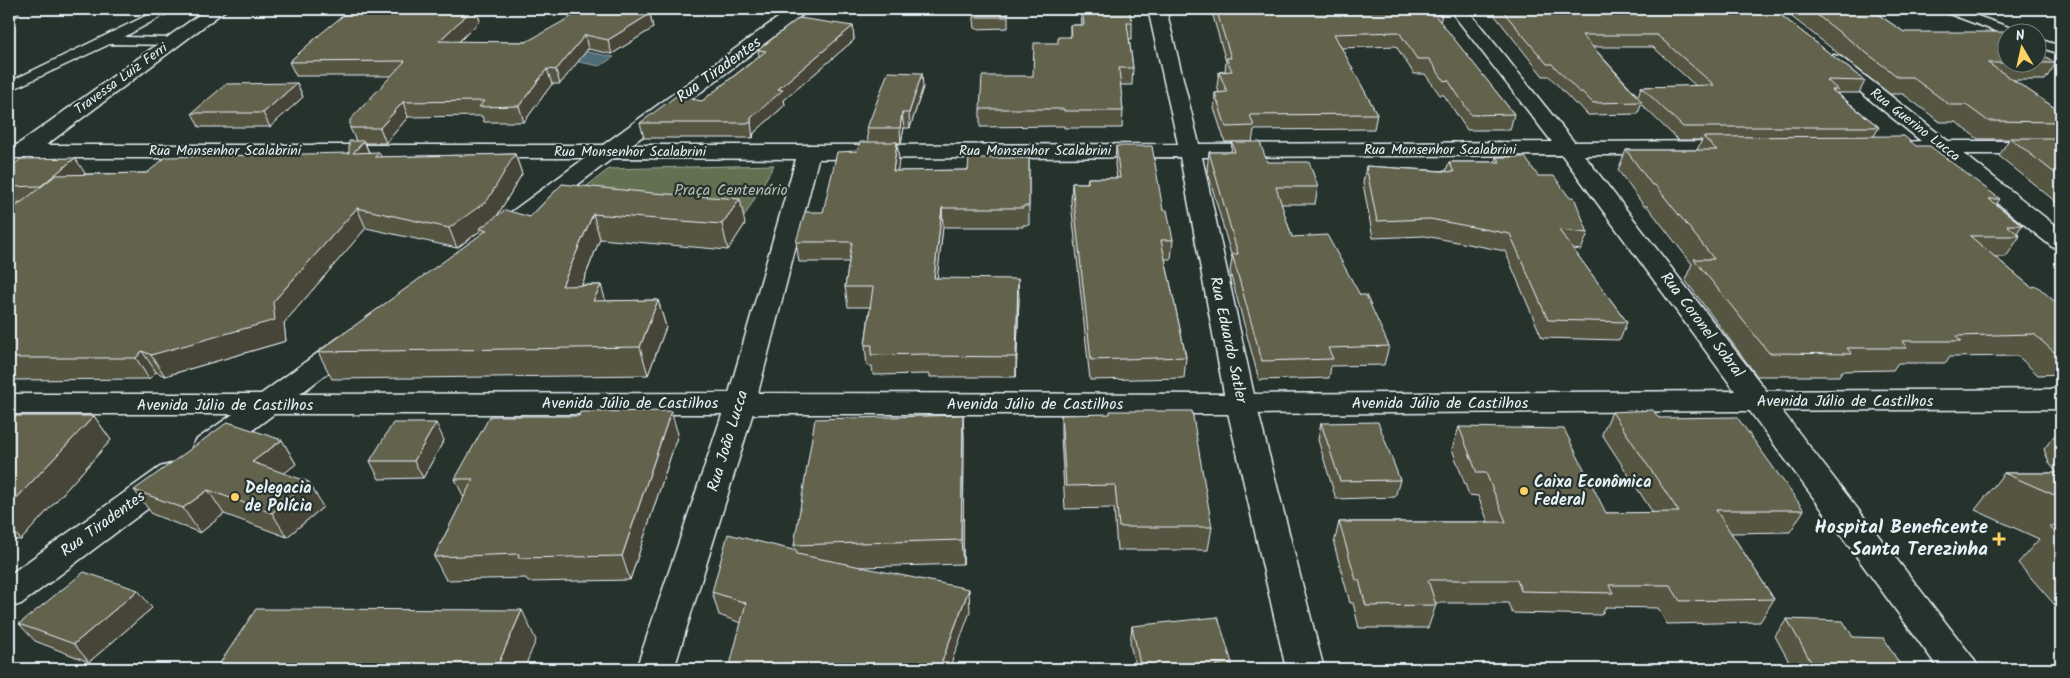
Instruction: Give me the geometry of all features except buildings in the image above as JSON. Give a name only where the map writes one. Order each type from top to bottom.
[{"type":"street","name":"Travessa Luiz Ferri","points":[[17,150],[218,9]]},
{"type":"street","name":"Rua Tiradentes","points":[[472,252],[801,9]]},
{"type":"street","name":"Rua Eduardo Satler","points":[[1157,9],[1190,151],[1241,404],[1305,669]]},
{"type":"street","name":"Rua Coronel Sobral","points":[[1458,9],[1568,149],[1960,669]]},
{"type":"street","name":"Rua Guerino Lucca","points":[[1822,51],[2061,242]]},
{"type":"street","name":"Rua Monsenhor Scalabrini","points":[[17,150],[809,152],[1756,148]]},
{"type":"street","points":[[1875,148],[2061,148]]},
{"type":"street","name":"Rua João Lucca","points":[[656,669],[741,403],[809,152]]},
{"type":"street","name":"Rua Tiradentes","points":[[9,594],[377,323]]},
{"type":"street","name":"Avenida Júlio de Castilhos","points":[[9,404],[1241,404],[2061,399]]},
{"type":"lane","points":[[9,87],[107,41],[168,9]]},
{"type":"lane","points":[[1948,9],[1998,28]]},
{"type":"lane","points":[[107,41],[172,42]]},
{"type":"lane","points":[[2048,46],[2061,50]]},
{"type":"green space","name":"Praça Centenário","points":[[774,165],[744,217],[567,201],[609,169]]},
{"type":"water","points":[[583,51],[614,57],[600,66],[568,60]]},
{"type":"place","name":"Caixa Econômica Federal","points":[[1524,491]]},
{"type":"place","name":"Delegacia de Polícia","points":[[235,497]]},
{"type":"place","name":"Hospital Beneficente Santa Terezinha","points":[[1999,539]]}]
